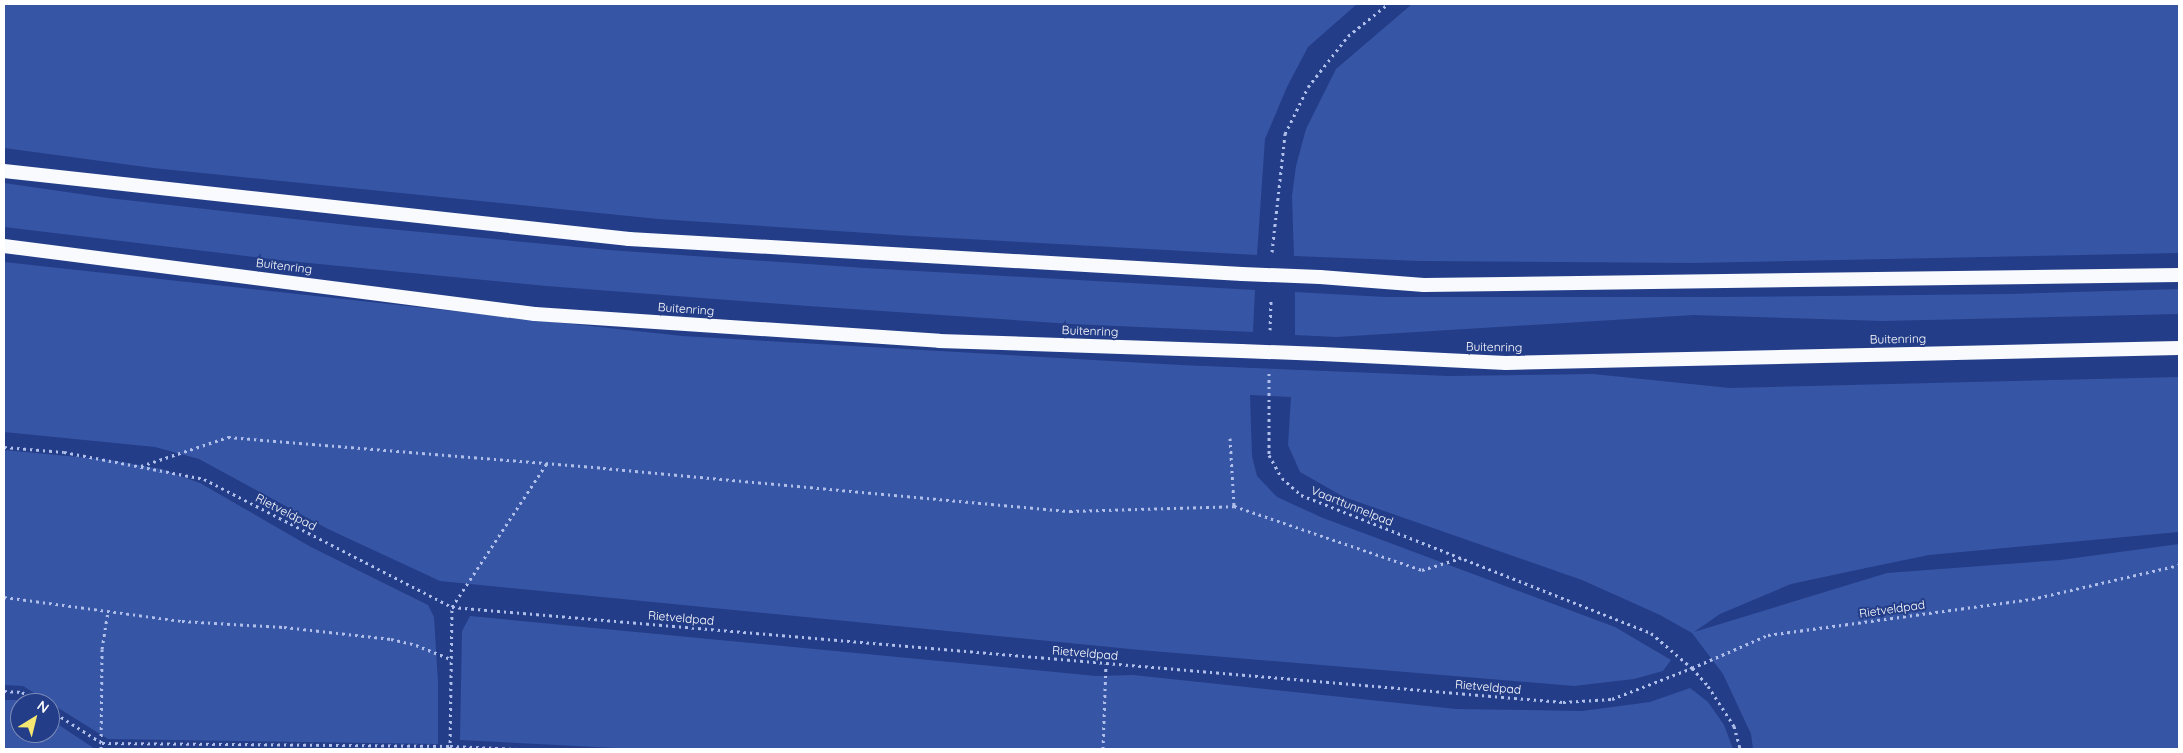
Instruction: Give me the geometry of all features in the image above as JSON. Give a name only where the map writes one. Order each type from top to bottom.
[{"type":"highway","points":[[4,171],[629,239],[1320,277],[1424,285],[2179,275]]},
{"type":"highway","name":"Buitenring","points":[[4,246],[535,314],[939,341],[1322,354],[1506,363],[2179,348]]},
{"type":"path","points":[[1272,262],[1285,134],[1308,87],[1348,36],[1388,4]]},
{"type":"path","points":[[1270,340],[1271,291]]},
{"type":"path","name":"Vaarttunnelpad","points":[[1269,370],[1269,455],[1282,478],[1300,495],[1650,633],[1692,668],[1708,686],[1734,726],[1740,749]]},
{"type":"path","points":[[141,467],[228,437],[547,463],[1070,512],[1234,506],[1422,570],[1461,558]]},
{"type":"path","points":[[1230,438],[1234,506]]},
{"type":"path","name":"Rietveldpad","points":[[4,447],[64,452],[204,479],[452,607],[1563,702],[1612,698],[1692,668],[1768,635],[2032,599],[2179,564]]},
{"type":"path","points":[[450,748],[452,607],[547,463]]},
{"type":"path","points":[[4,597],[182,621],[284,627],[391,640],[416,645],[451,659]]},
{"type":"path","points":[[101,749],[102,649],[108,611]]},
{"type":"path","points":[[1103,749],[1106,664]]},
{"type":"path","points":[[4,691],[24,693]]},
{"type":"path","points":[[60,716],[102,743],[518,749]]},
{"type":"shaded area","points":[[4,4],[1357,4],[1308,47],[1287,87],[1265,139],[1257,255],[912,236],[658,219],[153,168],[4,148]]},
{"type":"shaded area","points":[[1412,4],[2179,4],[2179,253],[1693,263],[1420,261],[1294,256],[1292,196],[1296,166],[1306,129],[1336,69]]},
{"type":"shaded area","points":[[4,183],[108,198],[357,226],[609,250],[865,268],[1255,290],[1253,332],[1071,324],[808,306],[546,286],[288,261],[4,227]]},
{"type":"shaded area","points":[[4,262],[682,336],[1180,365],[1449,376],[1593,374],[1730,388],[2179,377],[2179,532],[1929,555],[1791,584],[1720,614],[1694,632],[1887,573],[2060,560],[2179,544],[2179,749],[1753,749],[1751,734],[1723,674],[1692,633],[1660,615],[1582,580],[1344,497],[1300,472],[1288,445],[1291,397],[1250,395],[1252,456],[1257,476],[1277,497],[1323,518],[1615,627],[1671,660],[1663,671],[1634,679],[1574,686],[1140,650],[440,581],[328,529],[199,459],[155,447],[4,432]]},
{"type":"shaded area","points":[[2179,289],[2179,314],[1883,321],[1694,315],[1336,337],[1295,335],[1295,292],[1386,297],[1720,297],[2009,294]]},
{"type":"shaded area","points":[[4,450],[110,460],[161,469],[200,483],[311,547],[428,605],[434,617],[438,682],[438,744],[108,739],[60,709],[60,693],[34,693],[23,686],[4,685]]},
{"type":"shaded area","points":[[470,616],[1096,676],[1133,675],[1456,709],[1582,711],[1650,702],[1690,688],[1708,702],[1724,725],[1733,749],[635,749],[460,740],[462,631]]},
{"type":"shaded area","points":[[4,700],[10,700],[10,743],[60,743],[60,726],[95,749],[4,749]]}]
